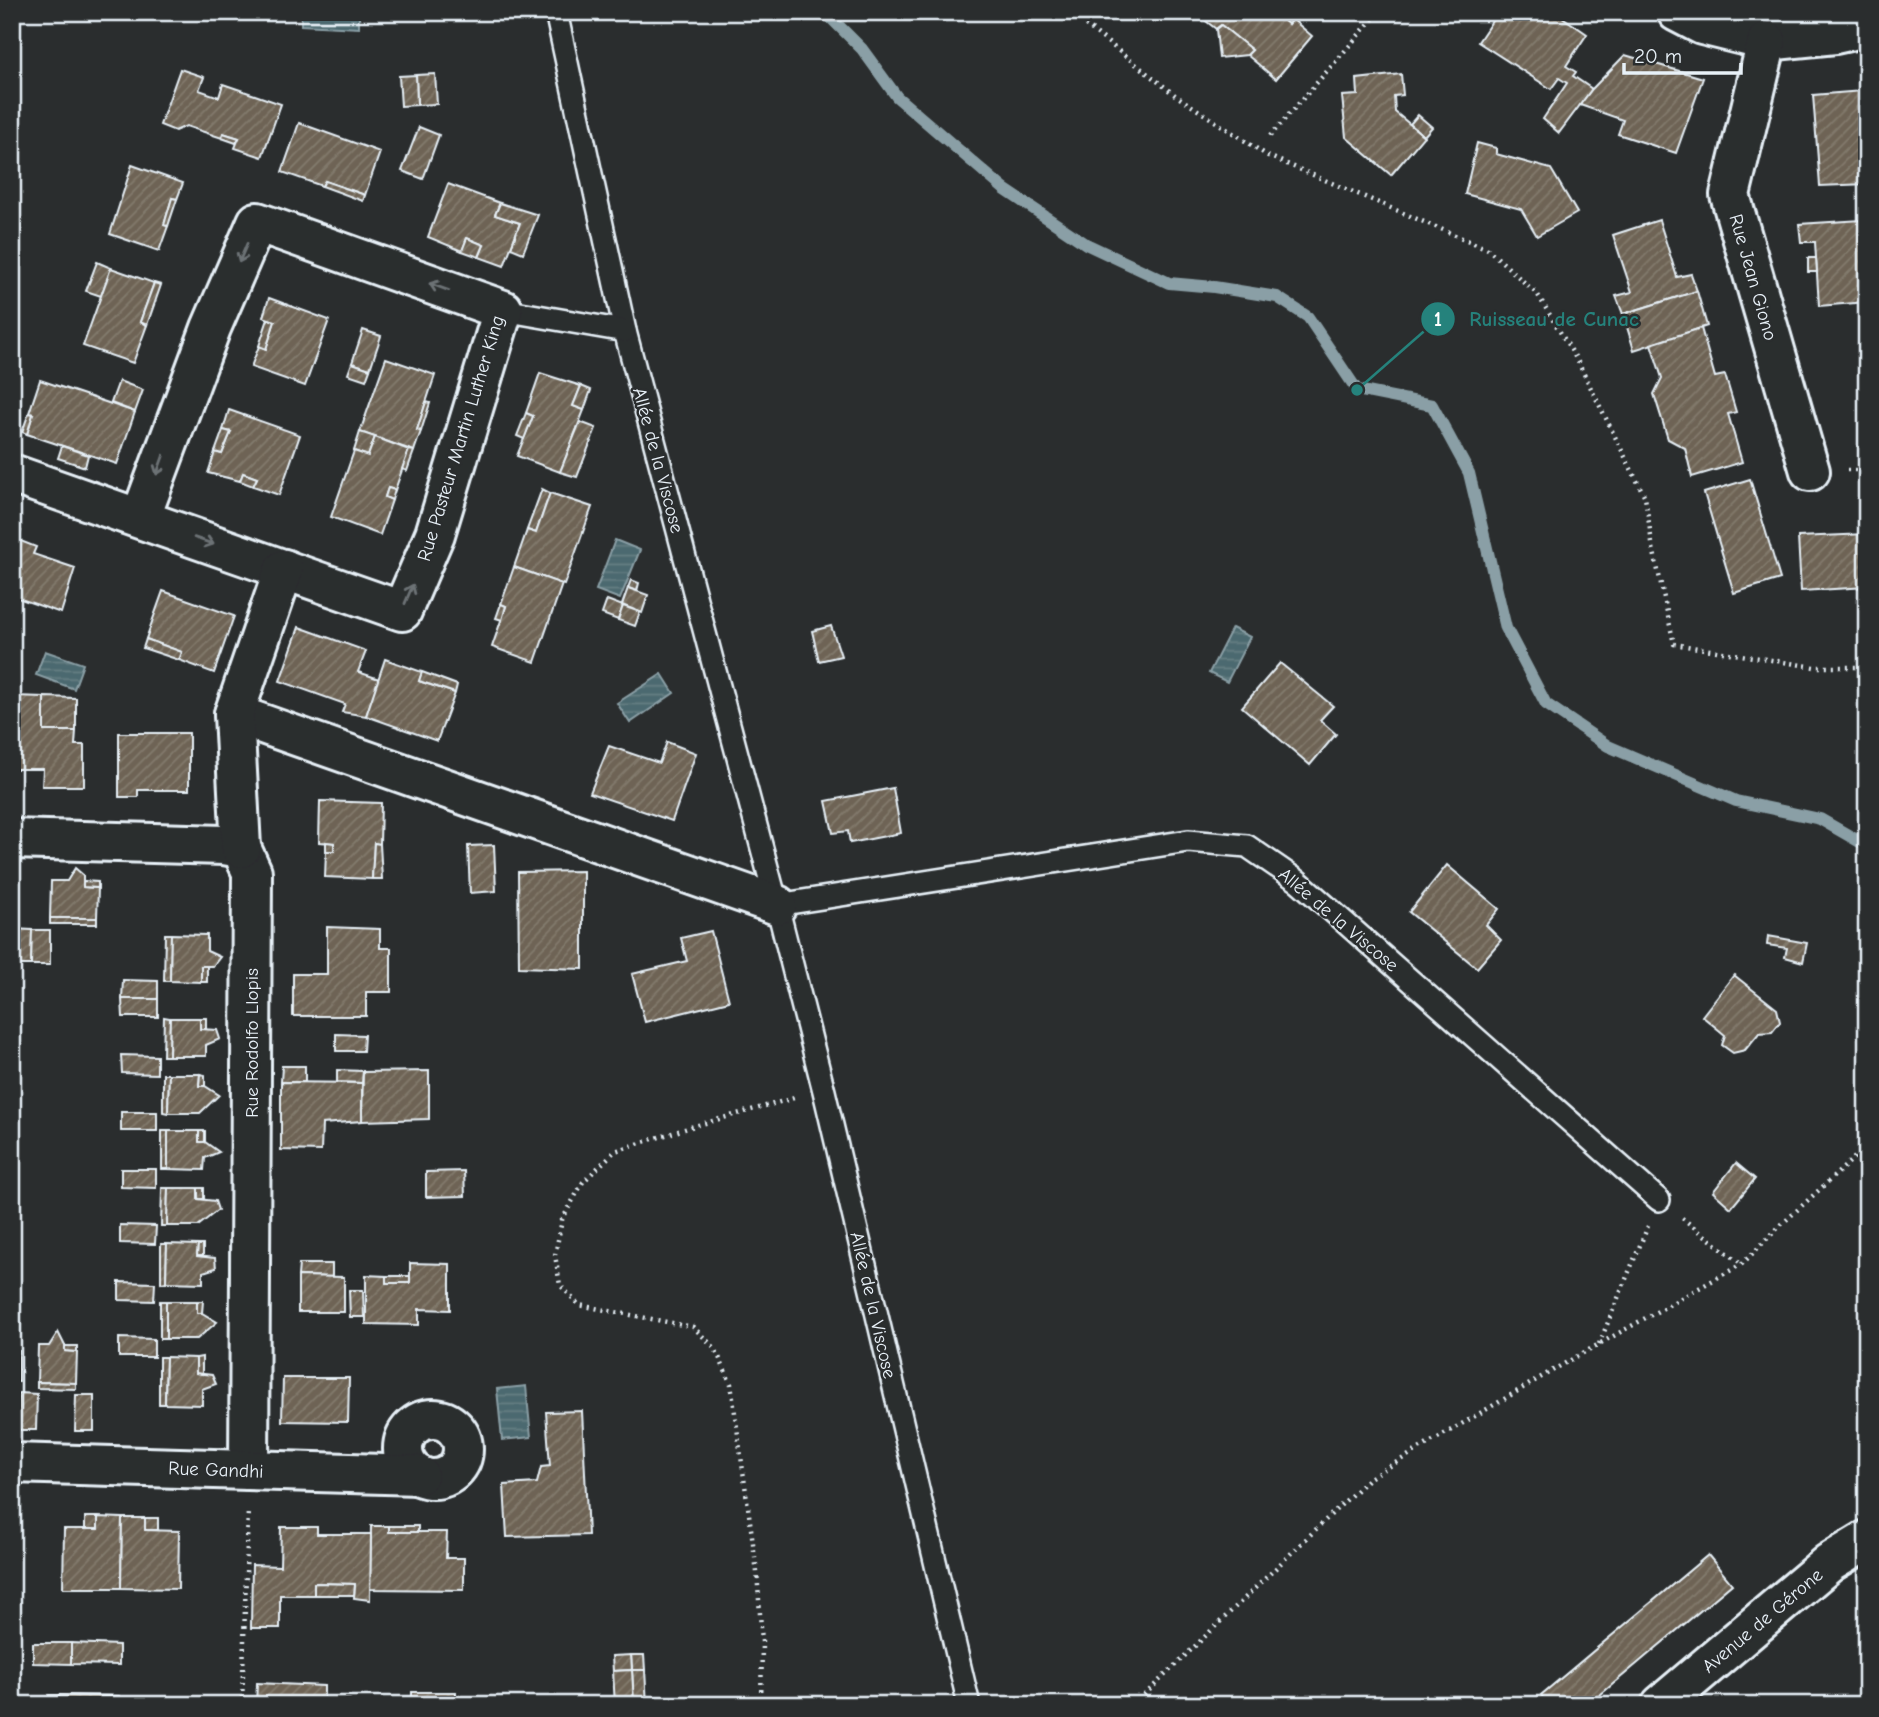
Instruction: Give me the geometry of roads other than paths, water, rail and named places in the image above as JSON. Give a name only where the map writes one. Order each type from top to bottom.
[{"type":"street","points":[[1677,12],[1702,25],[1768,41],[1835,34],[1867,27]]},
{"type":"street","name":"Rue Jean Giono","points":[[1768,41],[1730,195],[1810,471]]},
{"type":"street","name":"Rue Pasteur Martin Luther King","points":[[12,474],[140,519],[284,569],[402,611],[435,534],[503,310],[257,222],[211,328],[140,519]]},
{"type":"street","points":[[284,569],[234,713],[777,905]]},
{"type":"street","name":"Rue Rodolfo Llopis","points":[[234,713],[241,848],[252,872],[249,1470]]},
{"type":"street","points":[[12,839],[224,845],[241,848]]},
{"type":"street","name":"Rue Gandhi","points":[[12,1463],[419,1475]]},
{"type":"street","name":"Avenue de Gérone","points":[[1661,1705],[1829,1563],[1867,1540]]},
{"type":"lane","name":"Allée de la Viscose","points":[[556,12],[625,331],[824,1091],[969,1705]]},
{"type":"lane","points":[[503,310],[625,331]]},
{"type":"lane","name":"Allée de la Viscose","points":[[777,905],[1188,841],[1247,846],[1298,881],[1659,1200]]},
{"type":"water","points":[[301,12],[359,12],[359,28],[301,25]]},
{"type":"water","points":[[615,540],[640,550],[620,599],[596,590]]},
{"type":"water","points":[[1232,628],[1250,637],[1227,682],[1209,673]]},
{"type":"water","points":[[45,651],[83,664],[74,689],[36,675]]},
{"type":"water","points":[[662,674],[674,693],[630,723],[617,703]]},
{"type":"water","points":[[526,1386],[531,1437],[502,1440],[497,1389]]},
{"type":"waterway","points":[[825,12],[862,49],[897,97],[1004,189],[1086,244],[1169,283],[1277,297],[1308,317],[1357,390],[1432,405],[1469,473],[1506,628],[1546,704],[1608,746],[1736,801],[1820,819],[1867,846]]},
{"type":"place","name":"Ruisseau de Cunac","points":[[1357,390]]}]
